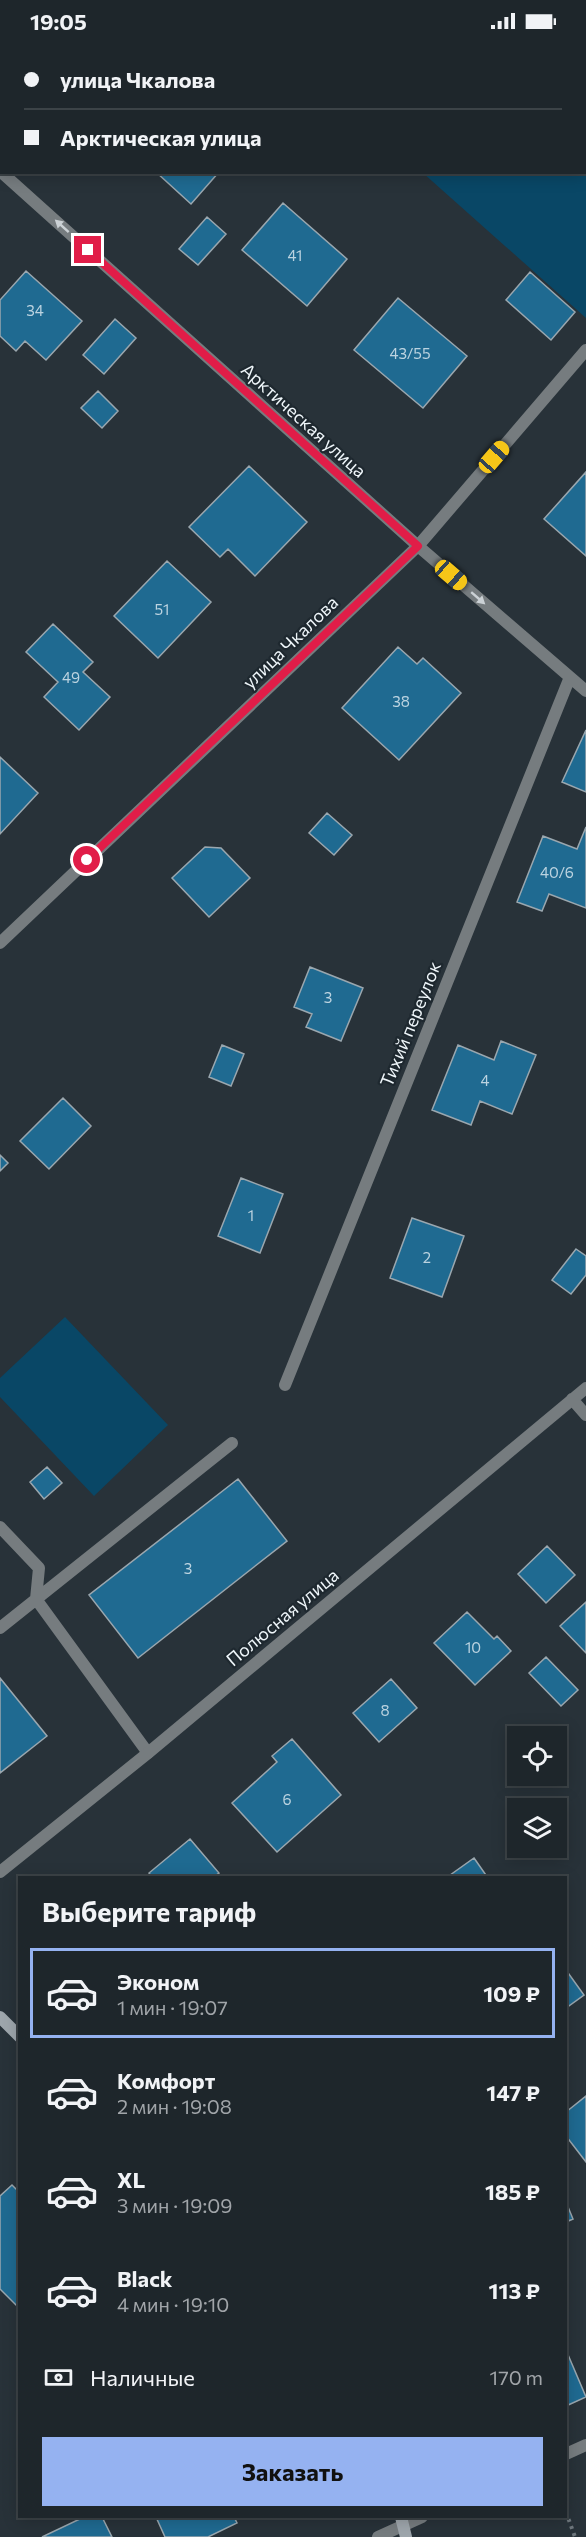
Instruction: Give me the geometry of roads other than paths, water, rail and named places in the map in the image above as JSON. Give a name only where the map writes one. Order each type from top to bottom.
[{"type":"street","name":"Арктическая улица","points":[[3,174],[418,546],[586,691]]},
{"type":"street","name":"улица Чкалова","points":[[0,943],[418,546],[586,350]]},
{"type":"street","name":"Тихий переулок","points":[[285,1385],[570,677]]},
{"type":"street","name":"Полюсная улица","points":[[0,1872],[586,1388]]},
{"type":"street","points":[[572,1399],[586,1415]]},
{"type":"street","points":[[0,1628],[232,1443]]},
{"type":"street","points":[[0,1527],[39,1568],[36,1599],[148,1752]]},
{"type":"street","points":[[0,2017],[18,2035]]},
{"type":"street","points":[[567,2454],[586,2445]]},
{"type":"street","points":[[378,2537],[420,2518]]}]
